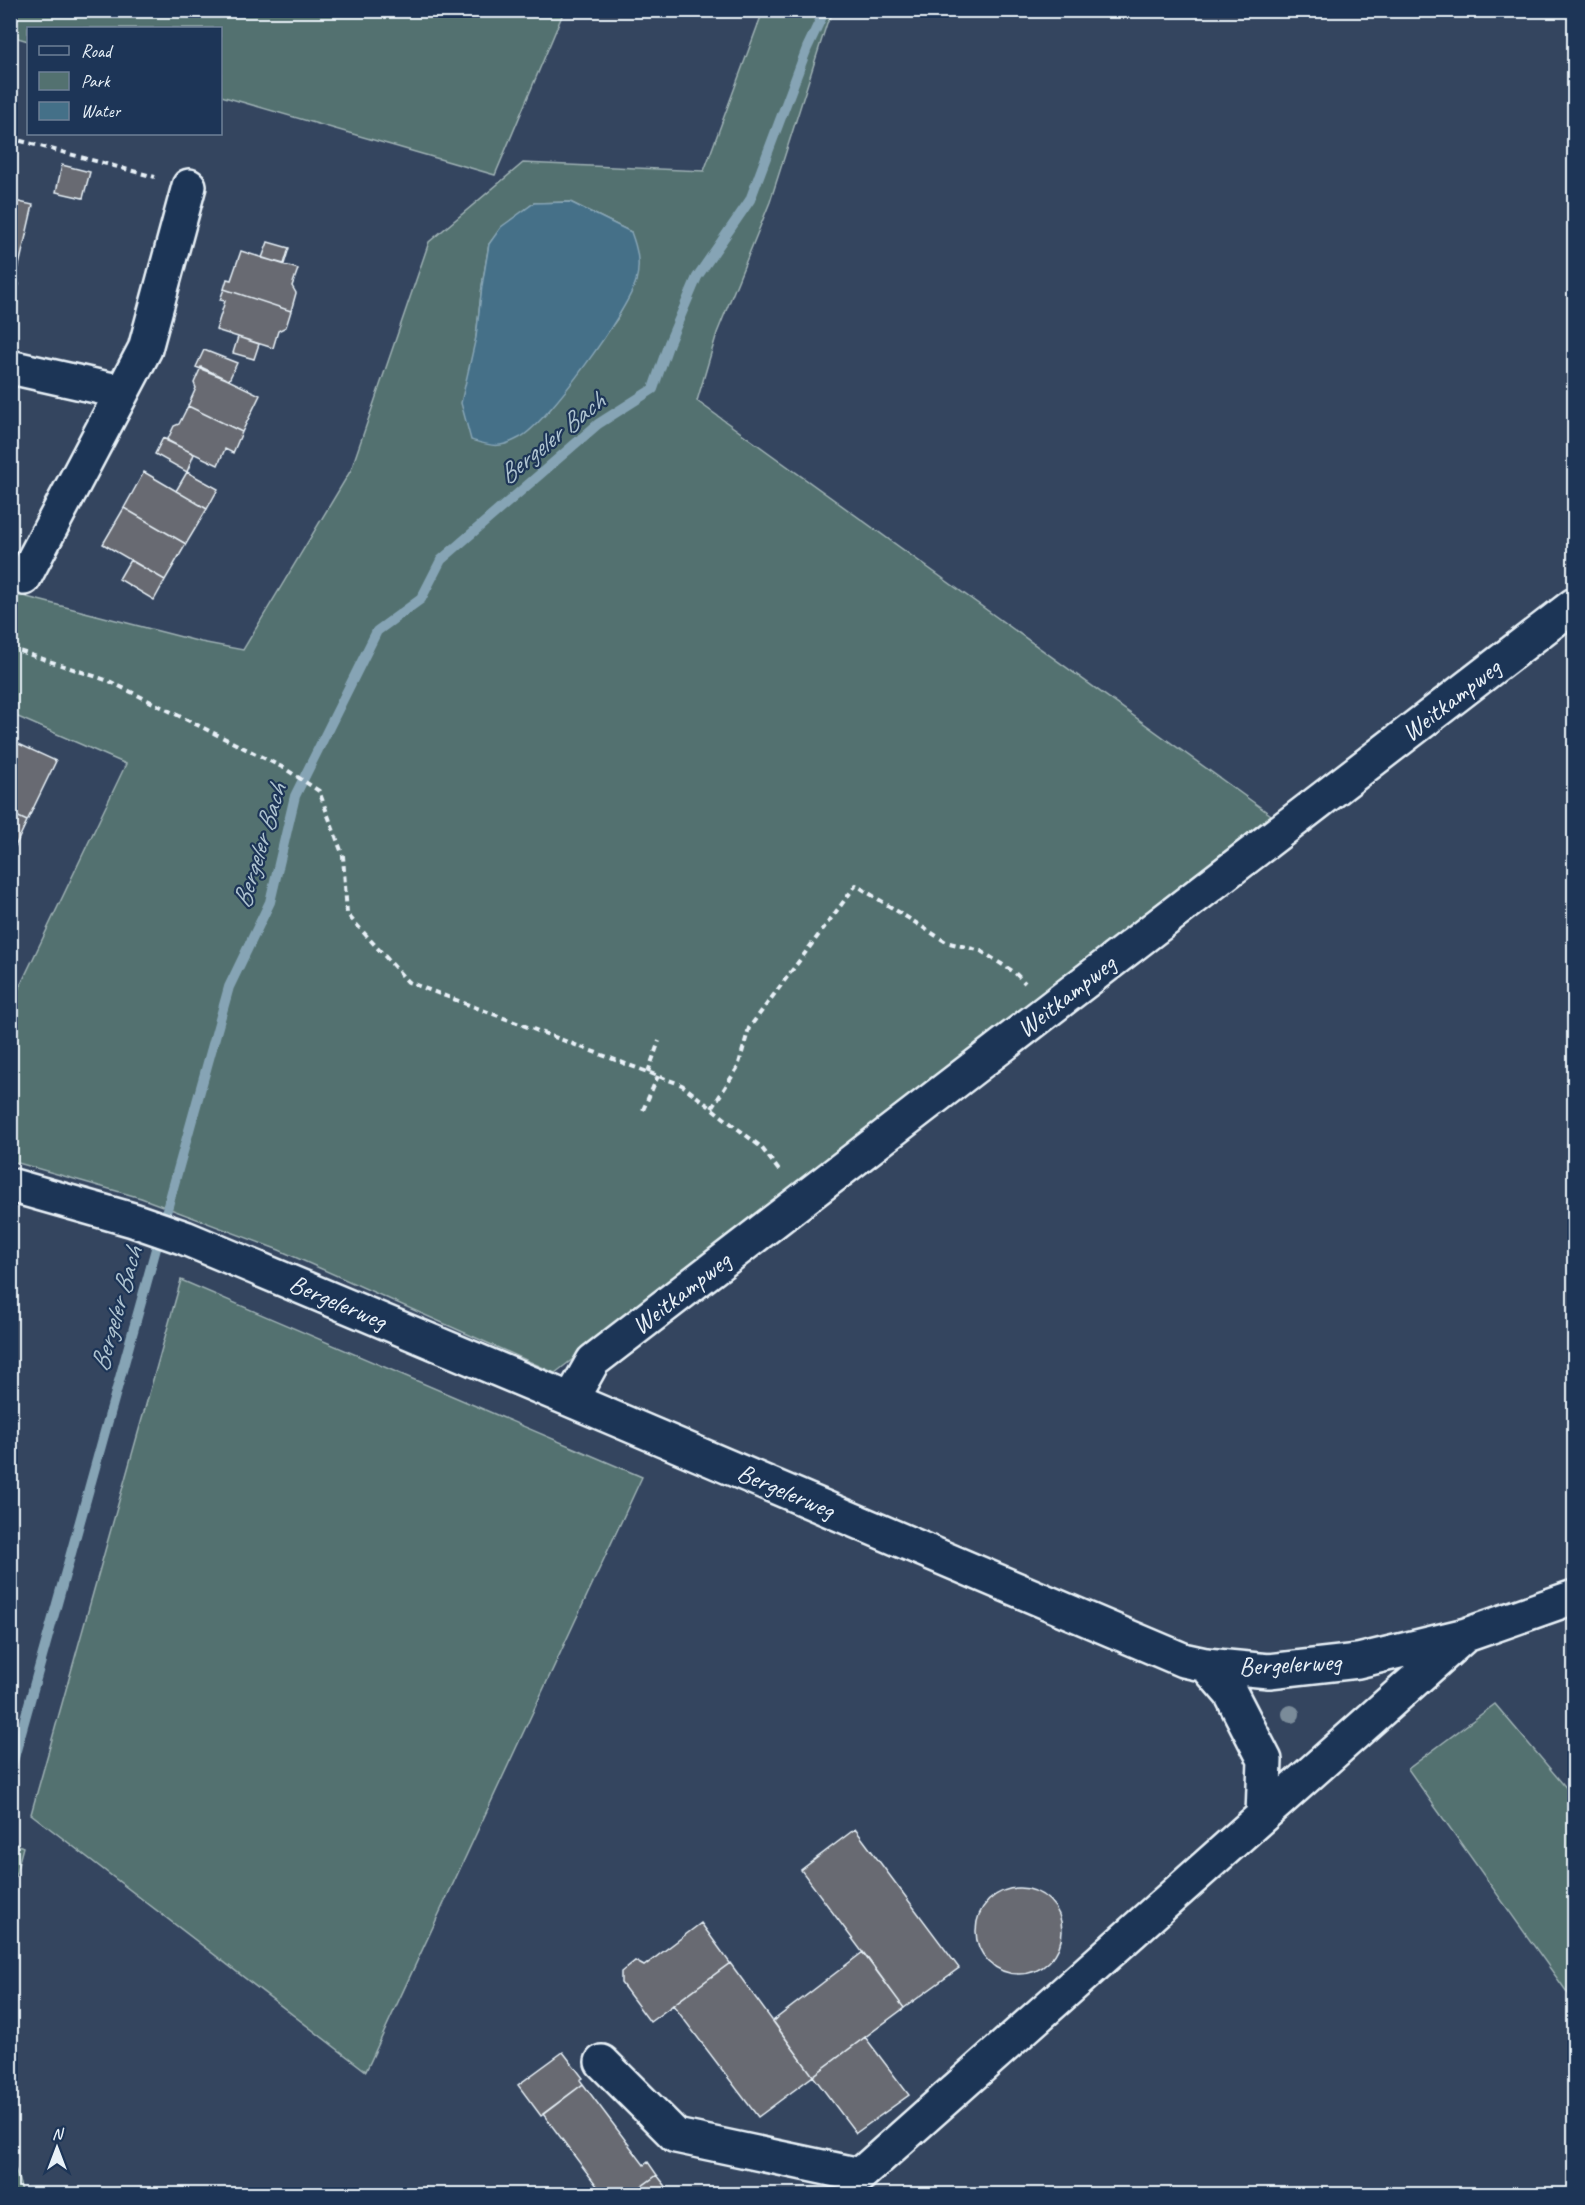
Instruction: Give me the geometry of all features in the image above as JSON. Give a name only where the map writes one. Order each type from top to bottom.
[{"type":"street","points":[[24,578],[145,349],[189,186]]},
{"type":"street","points":[[10,367],[122,392]]},
{"type":"street","name":"Weitkampweg","points":[[571,1400],[593,1361],[1575,605]]},
{"type":"street","name":"Bergelerweg","points":[[10,1185],[133,1220],[185,1238],[1182,1660],[1206,1665],[1269,1671],[1358,1661],[1466,1635],[1575,1597]]},
{"type":"street","points":[[602,2062],[676,2136],[864,2185],[1263,1815],[1466,1635]]},
{"type":"street","points":[[1206,1665],[1231,1694],[1265,1760],[1263,1815]]},
{"type":"path","points":[[10,138],[189,186]]},
{"type":"path","points":[[10,648],[110,681],[284,768],[319,791],[343,856],[347,914],[408,982],[682,1084],[761,1147],[801,1200]]},
{"type":"path","points":[[712,1108],[738,1067],[749,1028],[856,885],[946,942],[981,951],[1014,972],[1050,1009]]},
{"type":"path","points":[[648,1072],[659,1041]]},
{"type":"path","points":[[643,1110],[658,1076]]},
{"type":"green space","points":[[11,10],[564,11],[495,175],[222,96],[222,27],[27,27],[27,41],[11,36]]},
{"type":"green space","points":[[763,11],[835,11],[827,23],[770,202],[717,333],[697,401],[1271,815],[555,1373],[279,1250],[141,1198],[11,1161],[10,1007],[126,764],[11,714],[11,593],[201,642],[243,650],[351,470],[429,242],[523,163],[704,171]],"holes":[[[570,202],[631,232],[636,280],[617,319],[548,412],[476,337],[489,244],[501,228],[534,203]]]},
{"type":"green space","points":[[181,1280],[642,1477],[366,2071],[31,1814]]},
{"type":"green space","points":[[1495,1704],[1574,1797],[1574,2002],[1408,1769]]},
{"type":"green space","points":[[11,1842],[23,1847],[11,1892]]},
{"type":"green space","points":[[11,2116],[15,2168],[23,2194],[11,2194]]},
{"type":"water","points":[[570,202],[631,232],[638,256],[638,268],[630,296],[585,366],[532,429],[519,438],[500,445],[471,440],[461,403],[476,337],[489,244],[501,227],[534,203]]},
{"type":"building","points":[[62,165],[90,172],[83,198],[56,192]]},
{"type":"building","points":[[10,200],[33,205],[15,283],[10,282]]},
{"type":"building","points":[[268,242],[289,248],[284,264],[262,258]]},
{"type":"building","points":[[241,251],[298,269],[292,286],[296,293],[291,311],[224,289],[227,279],[231,280]]},
{"type":"building","points":[[10,282],[19,284],[10,319]]},
{"type":"building","points":[[224,289],[291,311],[286,327],[278,331],[273,348],[216,330],[225,301],[220,300]]},
{"type":"building","points":[[238,337],[259,344],[254,359],[233,353]]},
{"type":"building","points":[[204,350],[237,363],[229,380],[196,367]]},
{"type":"building","points":[[201,367],[260,395],[242,432],[188,406],[196,388],[194,383]]},
{"type":"building","points":[[188,406],[242,432],[233,453],[225,449],[218,465],[167,441]]},
{"type":"building","points":[[163,438],[194,454],[187,472],[155,454]]},
{"type":"building","points":[[144,472],[207,509],[186,544],[124,508]]},
{"type":"building","points":[[187,472],[218,489],[207,509],[176,491]]},
{"type":"building","points":[[124,508],[186,544],[165,580],[103,544]]},
{"type":"building","points":[[130,560],[165,580],[154,600],[119,579]]},
{"type":"building","points":[[10,740],[56,761],[27,821],[10,813]]},
{"type":"building","points":[[10,813],[27,821],[13,851],[10,850]]},
{"type":"building","points":[[855,1829],[959,1968],[904,2008],[801,1870]]},
{"type":"building","points":[[1019,1888],[1036,1891],[1050,1900],[1059,1914],[1062,1931],[1059,1948],[1050,1962],[1036,1971],[1019,1974],[1002,1971],[988,1962],[979,1948],[976,1931],[979,1914],[988,1900],[1002,1891]]},
{"type":"building","points":[[701,1923],[730,1963],[650,2022],[621,1983],[621,1972],[635,1961],[644,1966]]},
{"type":"building","points":[[863,1952],[904,2008],[813,2076],[773,2021]]},
{"type":"building","points":[[730,1963],[813,2076],[758,2117],[673,2005]]},
{"type":"building","points":[[865,2037],[909,2095],[856,2133],[813,2076]]},
{"type":"building","points":[[563,2052],[583,2078],[580,2080],[583,2084],[541,2116],[518,2085]]},
{"type":"building","points":[[583,2084],[644,2165],[648,2162],[657,2175],[631,2194],[603,2194],[543,2114]]},
{"type":"building","points":[[657,2175],[672,2194],[631,2194]]},
{"type":"waterway","name":"Bergeler Bach","points":[[10,1772],[229,987],[270,902],[295,796],[377,631],[421,599],[441,560],[598,424],[653,389],[669,343],[697,277],[750,200],[807,48],[825,10]]}]
